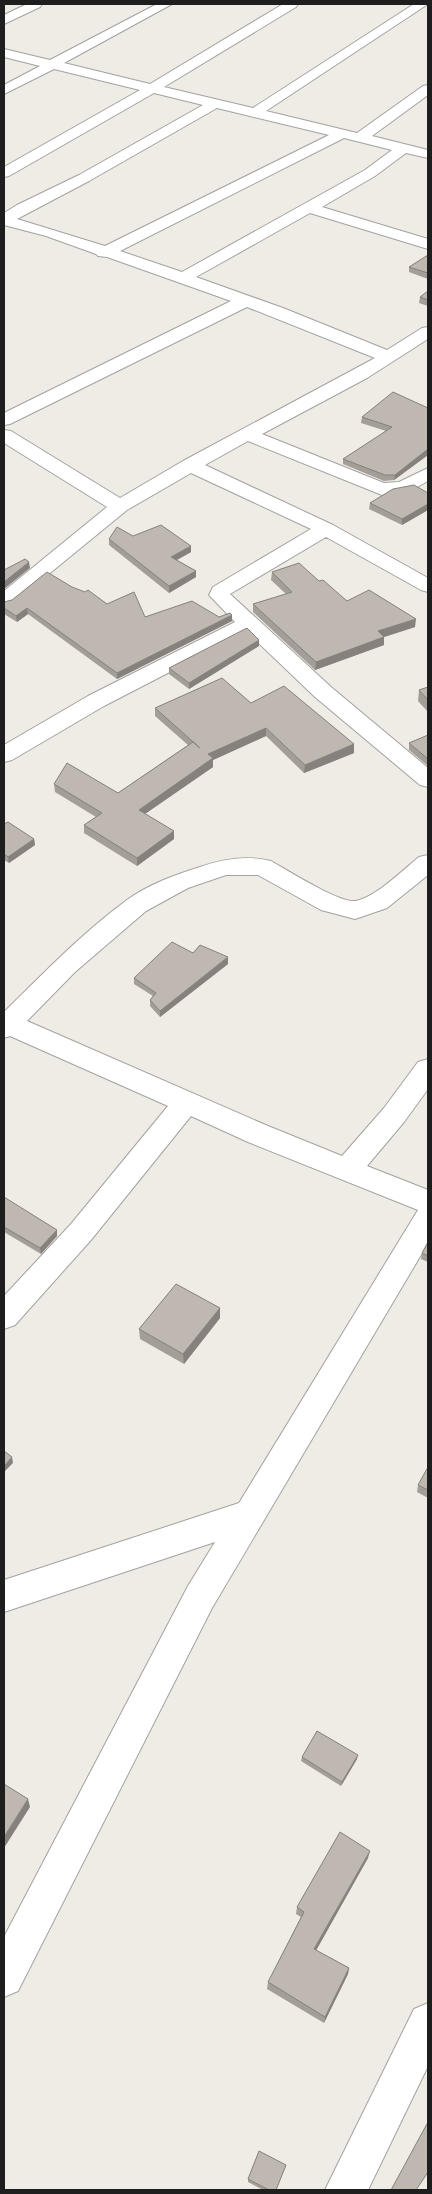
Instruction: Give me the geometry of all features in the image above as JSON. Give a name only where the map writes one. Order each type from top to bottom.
[{"type":"street","points":[[4,20],[36,4]]},
{"type":"street","points":[[4,90],[166,4]]},
{"type":"street","points":[[4,173],[153,88],[292,4]]},
{"type":"street","points":[[256,112],[422,4]]},
{"type":"street","points":[[4,53],[428,154]]},
{"type":"street","points":[[361,137],[428,89]]},
{"type":"street","points":[[4,220],[22,208],[84,178],[216,103]]},
{"type":"street","points":[[104,253],[343,133]]},
{"type":"street","points":[[183,278],[310,208],[370,172],[405,148]]},
{"type":"street","points":[[310,208],[428,244]]},
{"type":"street","points":[[4,220],[183,278],[389,356]]},
{"type":"street","points":[[4,420],[246,301]]},
{"type":"street","points":[[4,601],[120,506],[190,465],[249,435],[389,356],[428,332]]},
{"type":"street","points":[[4,435],[120,506]]},
{"type":"street","points":[[249,435],[382,489],[403,487],[428,474]]},
{"type":"street","points":[[190,465],[326,530],[428,586]]},
{"type":"street","points":[[326,530],[220,590],[219,595],[323,692],[428,780]]},
{"type":"street","points":[[4,755],[96,701],[249,623]]},
{"type":"street","points":[[428,863],[378,902],[355,910],[330,904],[262,867],[225,867],[179,882],[137,905],[66,966],[5,1025],[428,1202]]},
{"type":"street","points":[[347,1169],[394,1115],[428,1069]]},
{"type":"street","points":[[4,1316],[81,1232],[187,1102]]},
{"type":"street","points":[[7,1961],[200,1597],[428,1218]]},
{"type":"street","points":[[4,1596],[251,1513]]},
{"type":"street","points":[[346,2190],[428,2023]]},
{"type":"building","points":[[428,255],[428,273],[409,267]]},
{"type":"building","points":[[428,291],[428,300],[420,297]]},
{"type":"building","points":[[393,392],[428,408],[428,449],[395,475],[385,475],[343,459],[392,427],[362,417]]},
{"type":"building","points":[[414,485],[428,493],[428,504],[402,519],[370,503],[393,489]]},
{"type":"building","points":[[161,525],[191,546],[171,557],[196,571],[169,586],[109,539],[117,527],[133,536]]},
{"type":"building","points":[[25,559],[29,562],[4,582],[4,570]]},
{"type":"building","points":[[299,563],[319,581],[323,580],[347,601],[369,590],[416,619],[378,631],[384,637],[316,662],[253,604],[292,592],[272,572]]},
{"type":"building","points":[[47,572],[72,587],[85,592],[88,590],[107,604],[134,592],[145,617],[192,601],[219,617],[230,613],[232,615],[117,673],[27,608],[16,616],[4,608],[4,602],[12,600]]},
{"type":"building","points":[[247,628],[259,640],[189,683],[169,668]]},
{"type":"building","points":[[222,678],[251,703],[284,686],[354,744],[305,765],[266,728],[208,754],[213,758],[139,810],[174,831],[137,858],[84,825],[102,813],[54,784],[67,763],[118,793],[193,742],[200,748],[155,708]]},
{"type":"building","points":[[428,687],[428,700],[419,690]]},
{"type":"building","points":[[428,735],[428,759],[409,743]]},
{"type":"building","points":[[8,822],[34,839],[8,857],[4,854],[4,824]]},
{"type":"building","points":[[172,942],[193,953],[200,945],[228,957],[160,1011],[150,1000],[156,993],[134,978]]},
{"type":"building","points":[[4,1197],[57,1230],[40,1248],[4,1227]]},
{"type":"building","points":[[428,1242],[428,1256],[422,1253]]},
{"type":"building","points":[[176,1284],[220,1308],[183,1354],[139,1329]]},
{"type":"building","points":[[4,1451],[12,1457],[4,1466]]},
{"type":"building","points":[[428,1467],[428,1490],[418,1485]]},
{"type":"building","points":[[317,1731],[358,1755],[342,1782],[302,1757]]},
{"type":"building","points":[[4,1784],[28,1799],[4,1837]]},
{"type":"building","points":[[340,1832],[370,1851],[314,1949],[349,1968],[325,2017],[268,1982],[304,1912],[297,1907]]},
{"type":"building","points":[[428,2122],[428,2172],[416,2190],[391,2190]]},
{"type":"building","points":[[259,2151],[286,2165],[276,2190],[269,2190],[248,2179]]}]
